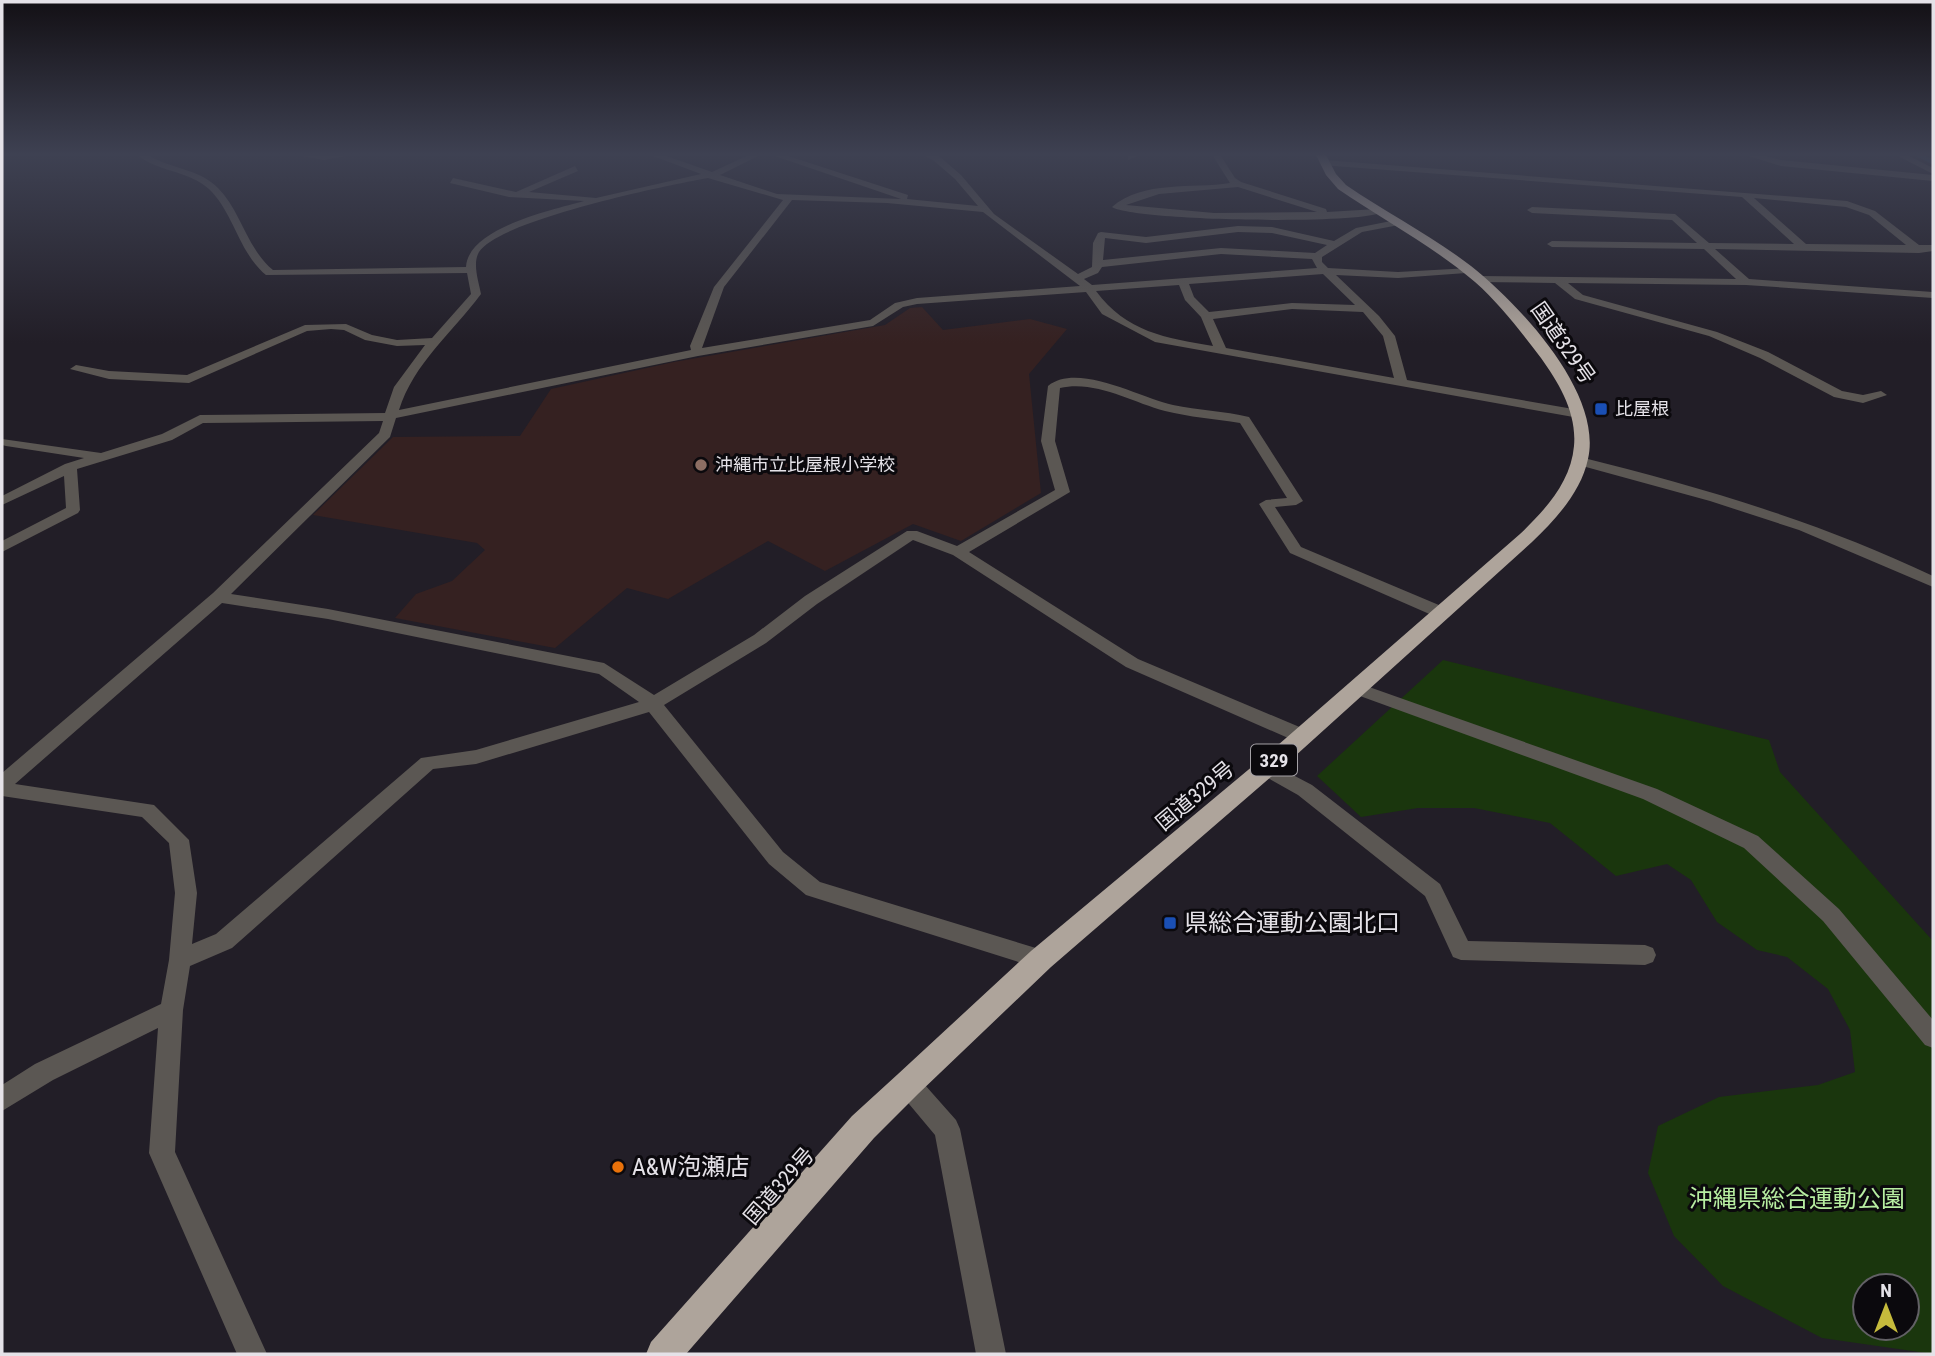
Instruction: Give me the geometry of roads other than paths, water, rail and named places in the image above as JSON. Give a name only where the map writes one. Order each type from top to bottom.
[{"type":"highway","name":"国道329号","points":[[663,1354],[863,1126],[1041,960],[1266,768],[1545,519],[1560,500],[1580,461],[1582,432],[1572,393],[1522,324],[1472,275],[1387,217]]},
{"type":"street","points":[[235,216],[261,269],[270,273],[472,270]]},
{"type":"street","points":[[2,786],[219,597],[385,434],[400,387],[476,294],[471,258],[477,248],[501,233],[552,216]]},
{"type":"street","points":[[698,352],[696,346],[719,287],[775,216]]},
{"type":"street","points":[[995,216],[1082,282],[1106,312],[1155,339],[1579,414]]},
{"type":"street","points":[[1376,216],[1387,217]]},
{"type":"street","points":[[1660,216],[1675,217],[1746,282]]},
{"type":"street","points":[[1770,216],[1804,247]]},
{"type":"street","points":[[1876,216],[1933,260]]},
{"type":"street","points":[[1082,282],[1099,264],[1222,251],[1317,256],[1359,230],[1387,217]]},
{"type":"street","points":[[1099,264],[1097,243],[1101,235],[1146,240],[1238,229],[1282,232],[1334,244]]},
{"type":"street","points":[[1552,244],[1710,248],[1933,248]]},
{"type":"street","points":[[1317,256],[1322,271],[1365,309],[1388,336],[1401,382]]},
{"type":"street","points":[[2,501],[96,456],[167,437],[200,419],[380,418],[698,352],[873,323],[900,305],[917,301],[1082,282],[1182,280],[1322,271],[1746,282],[1933,295]]},
{"type":"street","points":[[1556,279],[1579,297],[1713,334],[1765,355],[1838,394],[1863,399],[1881,395]]},
{"type":"street","points":[[1182,280],[1189,298],[1206,316],[1221,350]]},
{"type":"street","points":[[1206,316],[1292,306],[1365,309]]},
{"type":"street","points":[[76,369],[109,375],[189,379],[305,328],[346,327],[369,338],[397,343],[435,341]]},
{"type":"street","points":[[958,552],[1063,492],[1048,441],[1054,386],[1062,383],[1096,384],[1168,408],[1244,420],[1296,501],[1266,504],[1295,550],[1440,612]]},
{"type":"street","points":[[6,442],[96,456]]},
{"type":"street","points":[[1580,461],[1708,495],[1807,528],[1895,563],[1933,582]]},
{"type":"street","points":[[2,547],[73,510],[70,467]]},
{"type":"street","points":[[180,961],[224,941],[428,763],[477,757],[653,704],[760,639],[811,600],[912,534],[958,552],[1132,663],[1302,736]]},
{"type":"street","points":[[219,597],[328,614],[604,669],[653,704],[776,858],[813,889],[1041,960]]},
{"type":"street","points":[[1356,688],[1516,748],[1650,794],[1751,842],[1831,915],[1933,1037]]},
{"type":"street","points":[[1266,768],[1305,790],[1433,890],[1461,950],[1645,955]]},
{"type":"street","points":[[2,786],[147,810],[178,840],[186,893],[180,961],[171,1010],[162,1153],[252,1354]]},
{"type":"street","points":[[2,1099],[44,1072],[171,1010]]},
{"type":"street","points":[[908,1084],[947,1129],[991,1354]]},
{"type":"place","name":"比屋根","points":[[1601,409]]},
{"type":"place","name":"沖縄市立比屋根小学校","points":[[701,465]]},
{"type":"place","name":"県総合運動公園北口","points":[[1170,923]]},
{"type":"place","name":"A&W泡瀬店","points":[[618,1167]]},
{"type":"park label","name":"沖縄県総合運動公園","points":[[1797,1199]]}]
